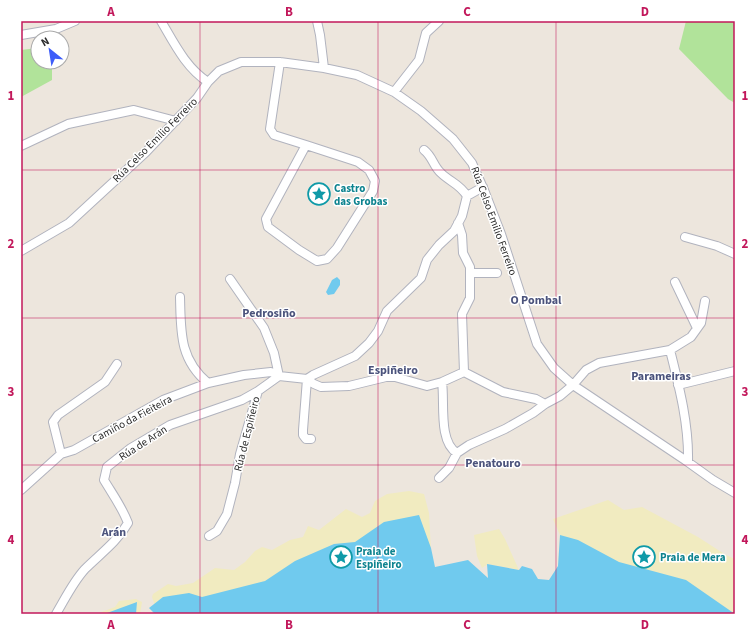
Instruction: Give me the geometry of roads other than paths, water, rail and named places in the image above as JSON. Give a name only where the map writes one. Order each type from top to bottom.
[{"type":"street","points":[[21,35],[56,29],[75,21]]},
{"type":"street","points":[[161,21],[190,67],[208,82]]},
{"type":"street","points":[[317,21],[324,68]]},
{"type":"street","points":[[394,92],[419,60],[426,32],[439,21]]},
{"type":"street","name":"Rúa Celso Emilio Ferreiro","points":[[21,251],[69,223],[146,152],[197,98],[208,82],[219,71],[240,62],[280,62],[324,68],[357,75],[394,92],[421,111],[453,139],[472,163],[501,234],[537,344],[554,368],[573,385],[713,480],[735,493]]},
{"type":"street","points":[[280,62],[270,129],[274,136],[358,162],[369,170],[375,181],[373,191],[337,248],[327,259],[318,261],[299,250],[268,227],[266,219],[306,146]]},
{"type":"street","points":[[21,146],[68,124],[134,110],[176,121]]},
{"type":"street","points":[[307,379],[355,356],[370,343],[387,311],[421,278],[427,260],[438,245],[454,231],[462,216],[467,196],[462,188],[440,173],[431,156],[424,150]]},
{"type":"street","points":[[467,196],[483,187]]},
{"type":"street","points":[[458,223],[462,235],[464,253],[470,267],[470,298],[462,314],[464,372]]},
{"type":"street","points":[[685,237],[717,246],[735,254]]},
{"type":"street","points":[[470,274],[497,273]]},
{"type":"street","points":[[230,279],[264,328],[274,352],[278,376],[307,379],[321,387],[348,386],[386,377],[395,377],[427,386],[442,382],[464,372]]},
{"type":"street","points":[[675,282],[697,328]]},
{"type":"street","points":[[180,297],[184,348],[190,361],[200,376],[208,382]]},
{"type":"street","points":[[439,478],[448,468],[457,452],[505,429],[560,396],[573,385],[586,370],[598,363],[670,350],[691,337],[701,323],[705,300]]},
{"type":"street","points":[[670,350],[688,442],[688,462]]},
{"type":"street","points":[[62,454],[53,422],[58,415],[105,382],[117,364]]},
{"type":"street","points":[[678,385],[735,371]]},
{"type":"street","name":"Camiño da Fieiteira","points":[[21,490],[62,454],[74,450],[163,400],[208,382],[259,372],[271,372],[278,376]]},
{"type":"street","points":[[464,372],[503,392],[536,399],[545,404]]},
{"type":"street","name":"Rúa de Espiñeiro","points":[[209,536],[217,531],[227,514],[243,441],[258,391],[278,376]]},
{"type":"street","points":[[307,379],[303,435],[306,439],[311,439]]},
{"type":"street","points":[[442,382],[445,436],[449,446],[457,452]]},
{"type":"street","name":"Rúa de Arán","points":[[56,614],[72,587],[85,570],[123,533],[128,523],[123,510],[104,480],[107,467],[131,448],[170,425],[242,400],[258,391]]},
{"type":"water","points":[[337,277],[340,280],[340,285],[334,294],[328,295],[326,292],[332,280]]},
{"type":"water","points":[[419,515],[431,548],[435,567],[468,560],[488,578],[487,564],[519,570],[522,566],[532,569],[538,579],[549,580],[558,566],[560,535],[578,540],[619,562],[686,580],[735,614],[155,614],[149,608],[163,597],[189,593],[202,597],[265,581],[295,561],[334,544],[355,542],[384,522]]},
{"type":"water","points":[[137,602],[136,614],[106,614],[107,613]]},
{"type":"place","name":"Castro das Grobas","points":[[319,194]]},
{"type":"place","name":"Praia de Espiñeiro","points":[[341,557]]},
{"type":"place","name":"Praia de Mera","points":[[644,557]]},
{"type":"district","name":"O Pombal","points":[[536,300]]},
{"type":"district","name":"Pedrosiño","points":[[269,313]]},
{"type":"district","name":"Espiñeiro","points":[[393,370]]},
{"type":"district","name":"Parameiras","points":[[661,376]]},
{"type":"district","name":"Penatouro","points":[[493,463]]},
{"type":"district","name":"Arán","points":[[114,532]]}]
